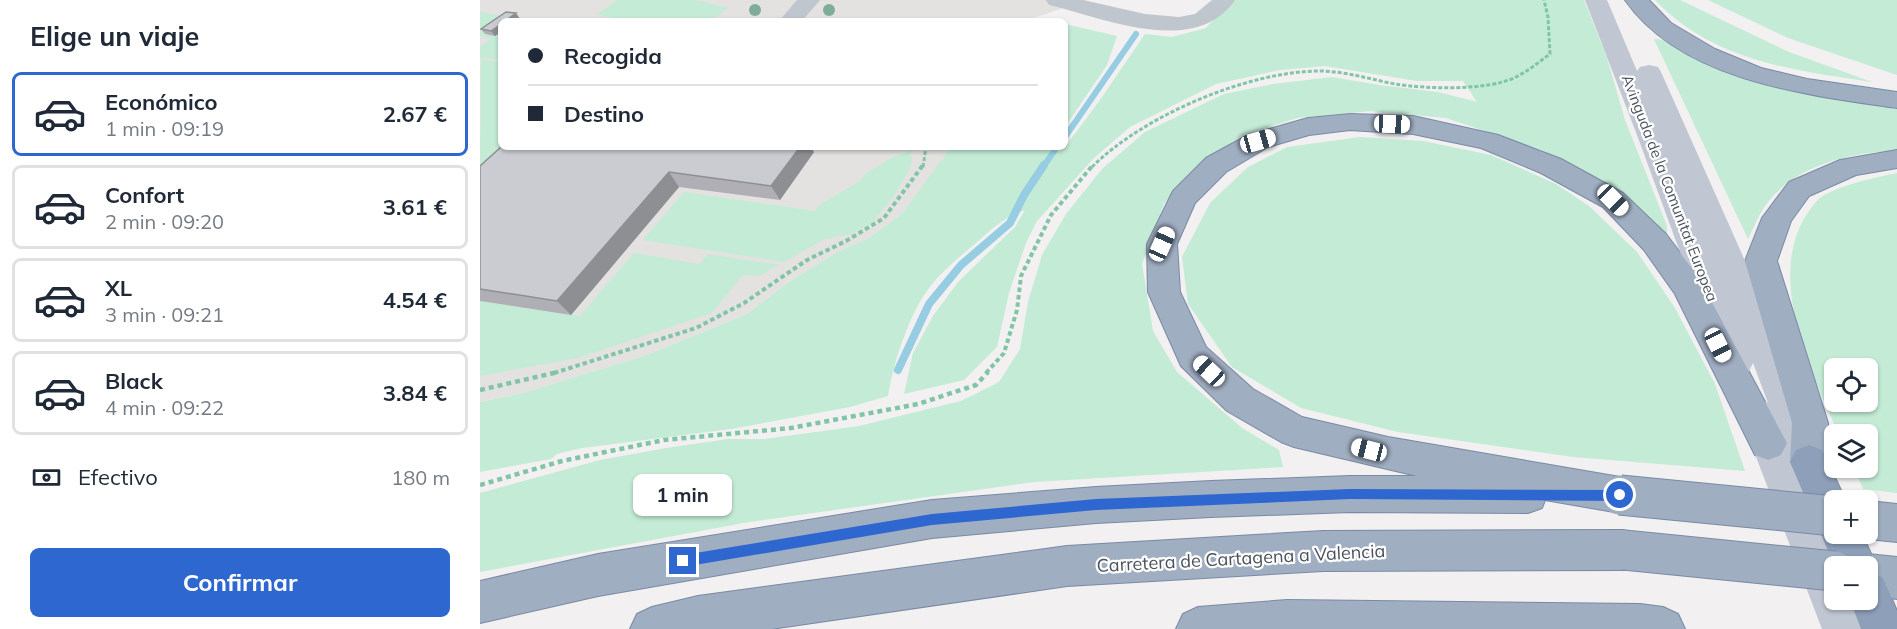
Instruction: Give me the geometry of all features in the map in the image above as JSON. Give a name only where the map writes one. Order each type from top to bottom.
[{"type":"highway","points":[[1636,0],[1663,28],[1706,54],[1753,74],[1807,87],[1897,100]]},
{"type":"highway","points":[[1768,443],[1689,287],[1655,242],[1613,200],[1551,166],[1488,141],[1413,125],[1350,122],[1308,127],[1258,141],[1216,165],[1183,198],[1162,244],[1164,292],[1193,356],[1240,400],[1294,431],[1388,454],[1620,495],[1824,517]]},
{"type":"highway","points":[[1824,496],[1809,462],[1810,423],[1761,261],[1777,218],[1799,189],[1850,167],[1897,159]]},
{"type":"highway","points":[[480,602],[597,575],[932,519],[1096,505],[1350,494],[1620,495]]},
{"type":"highway","points":[[1878,521],[1897,523]]},
{"type":"highway","name":"Carretera de Cartagena a Valencia","points":[[652,629],[698,618],[1067,566],[1323,551],[1624,550],[1824,570]]},
{"type":"highway","points":[[1878,576],[1897,578]]},
{"type":"highway","points":[[1875,610],[1883,629]]},
{"type":"highway","points":[[1198,629],[1287,622],[1652,628]]},
{"type":"main road","name":"Avinguda de la Comunitat Europea","points":[[1596,0],[1651,135],[1768,443],[1844,629]]},
{"type":"main road","points":[[1618,0],[1727,254],[1809,462]]},
{"type":"street","points":[[793,18],[809,0]]},
{"type":"street","points":[[1057,0],[1172,24],[1196,22],[1212,12],[1224,0]]},
{"type":"path","points":[[480,485],[562,461],[664,440],[791,428],[918,404],[976,385],[1005,353],[1017,310],[1020,276],[1050,214],[1093,165],[1122,141],[1177,110],[1220,91],[1269,78],[1318,71],[1358,75],[1396,84],[1470,88],[1515,78],[1550,54],[1548,17],[1544,0]]},
{"type":"path","points":[[480,390],[555,373],[696,328],[744,303],[807,260],[846,241],[884,218],[923,167],[926,150]]},
{"type":"shaded area","points":[[480,0],[1088,0],[1033,18],[498,18],[498,150],[951,150],[902,214],[867,239],[839,251],[787,283],[747,314],[647,355],[523,393],[480,402]]},
{"type":"green space","points":[[618,0],[696,0],[728,8],[714,18],[613,18],[597,14]]},
{"type":"green space","points":[[1232,0],[1584,0],[1607,58],[1625,120],[1667,226],[1667,239],[1579,171],[1542,150],[1446,118],[1370,111],[1297,118],[1241,136],[1190,172],[1164,204],[1142,264],[1153,331],[1177,372],[1242,428],[1279,450],[1283,467],[1034,482],[749,522],[480,572],[480,493],[600,460],[666,448],[728,439],[765,439],[859,426],[961,401],[999,382],[1020,349],[1028,302],[1042,255],[1066,214],[1103,168],[1145,132],[1224,94],[1273,84],[1332,77],[1438,92],[1477,102],[1463,81],[1417,81],[1325,66],[1280,70],[1216,84],[1130,127],[1095,157],[1037,221],[1026,243],[1009,293],[997,347],[964,380],[904,394],[913,353],[933,316],[958,282],[1015,227],[1025,210],[1010,216],[993,228],[951,264],[929,288],[915,311],[903,340],[888,396],[850,407],[731,429],[582,448],[557,454],[551,459],[480,472],[480,402],[523,393],[647,355],[747,314],[787,283],[839,251],[867,239],[902,214],[949,150],[1068,150],[1068,143],[1145,34],[1172,37],[1206,28]]},
{"type":"green space","points":[[1655,0],[1680,0],[1789,52],[1872,82],[1783,67],[1728,50],[1678,21]]},
{"type":"green space","points":[[1708,0],[1897,0],[1897,75],[1788,38]]},
{"type":"green space","points":[[480,12],[510,17],[498,18],[495,36],[498,34],[498,60],[480,58],[480,47],[491,39],[480,36]]},
{"type":"green space","points":[[1068,25],[1117,36],[1107,65],[1068,123]]},
{"type":"green space","points":[[1654,39],[1666,40],[1702,60],[1897,106],[1897,151],[1862,154],[1809,170],[1780,189],[1768,202],[1748,239]]},
{"type":"green space","points":[[481,60],[498,62],[498,150],[519,150],[480,185]]},
{"type":"green space","points":[[1360,137],[1423,141],[1491,155],[1556,184],[1589,206],[1637,252],[1675,308],[1715,384],[1745,471],[1573,457],[1398,432],[1301,408],[1232,367],[1188,304],[1182,257],[1210,203],[1248,167],[1287,147]]},
{"type":"green space","points":[[913,150],[909,155],[913,159],[908,172],[893,197],[872,223],[852,234],[825,239],[784,262],[643,240],[684,192],[815,211],[819,205],[860,181],[864,175],[891,158]]},
{"type":"green space","points":[[1897,173],[1897,493],[1863,489],[1858,478],[1878,478],[1878,424],[1834,424],[1829,412],[1878,412],[1878,358],[1824,358],[1824,401],[1804,349],[1795,318],[1791,287],[1791,257],[1799,228],[1816,202],[1842,187]]},
{"type":"green space","points":[[634,253],[699,264],[708,254],[779,265],[759,276],[743,275],[712,313],[578,358],[480,376],[480,301],[580,316]]},
{"type":"building","points":[[506,12],[516,13],[509,18],[498,18],[498,26],[491,31],[481,29]]},
{"type":"building","points":[[498,150],[798,150],[771,186],[669,172],[557,301],[480,289],[480,166]]},
{"type":"waterway","points":[[1068,133],[1136,34]]},
{"type":"waterway","points":[[1043,167],[1055,150]]},
{"type":"waterway","points":[[898,370],[929,304],[961,265],[1010,223],[1024,195],[1044,165]]},
{"type":"route","points":[[683,561],[932,519],[1096,505],[1350,494],[1620,495]]}]
